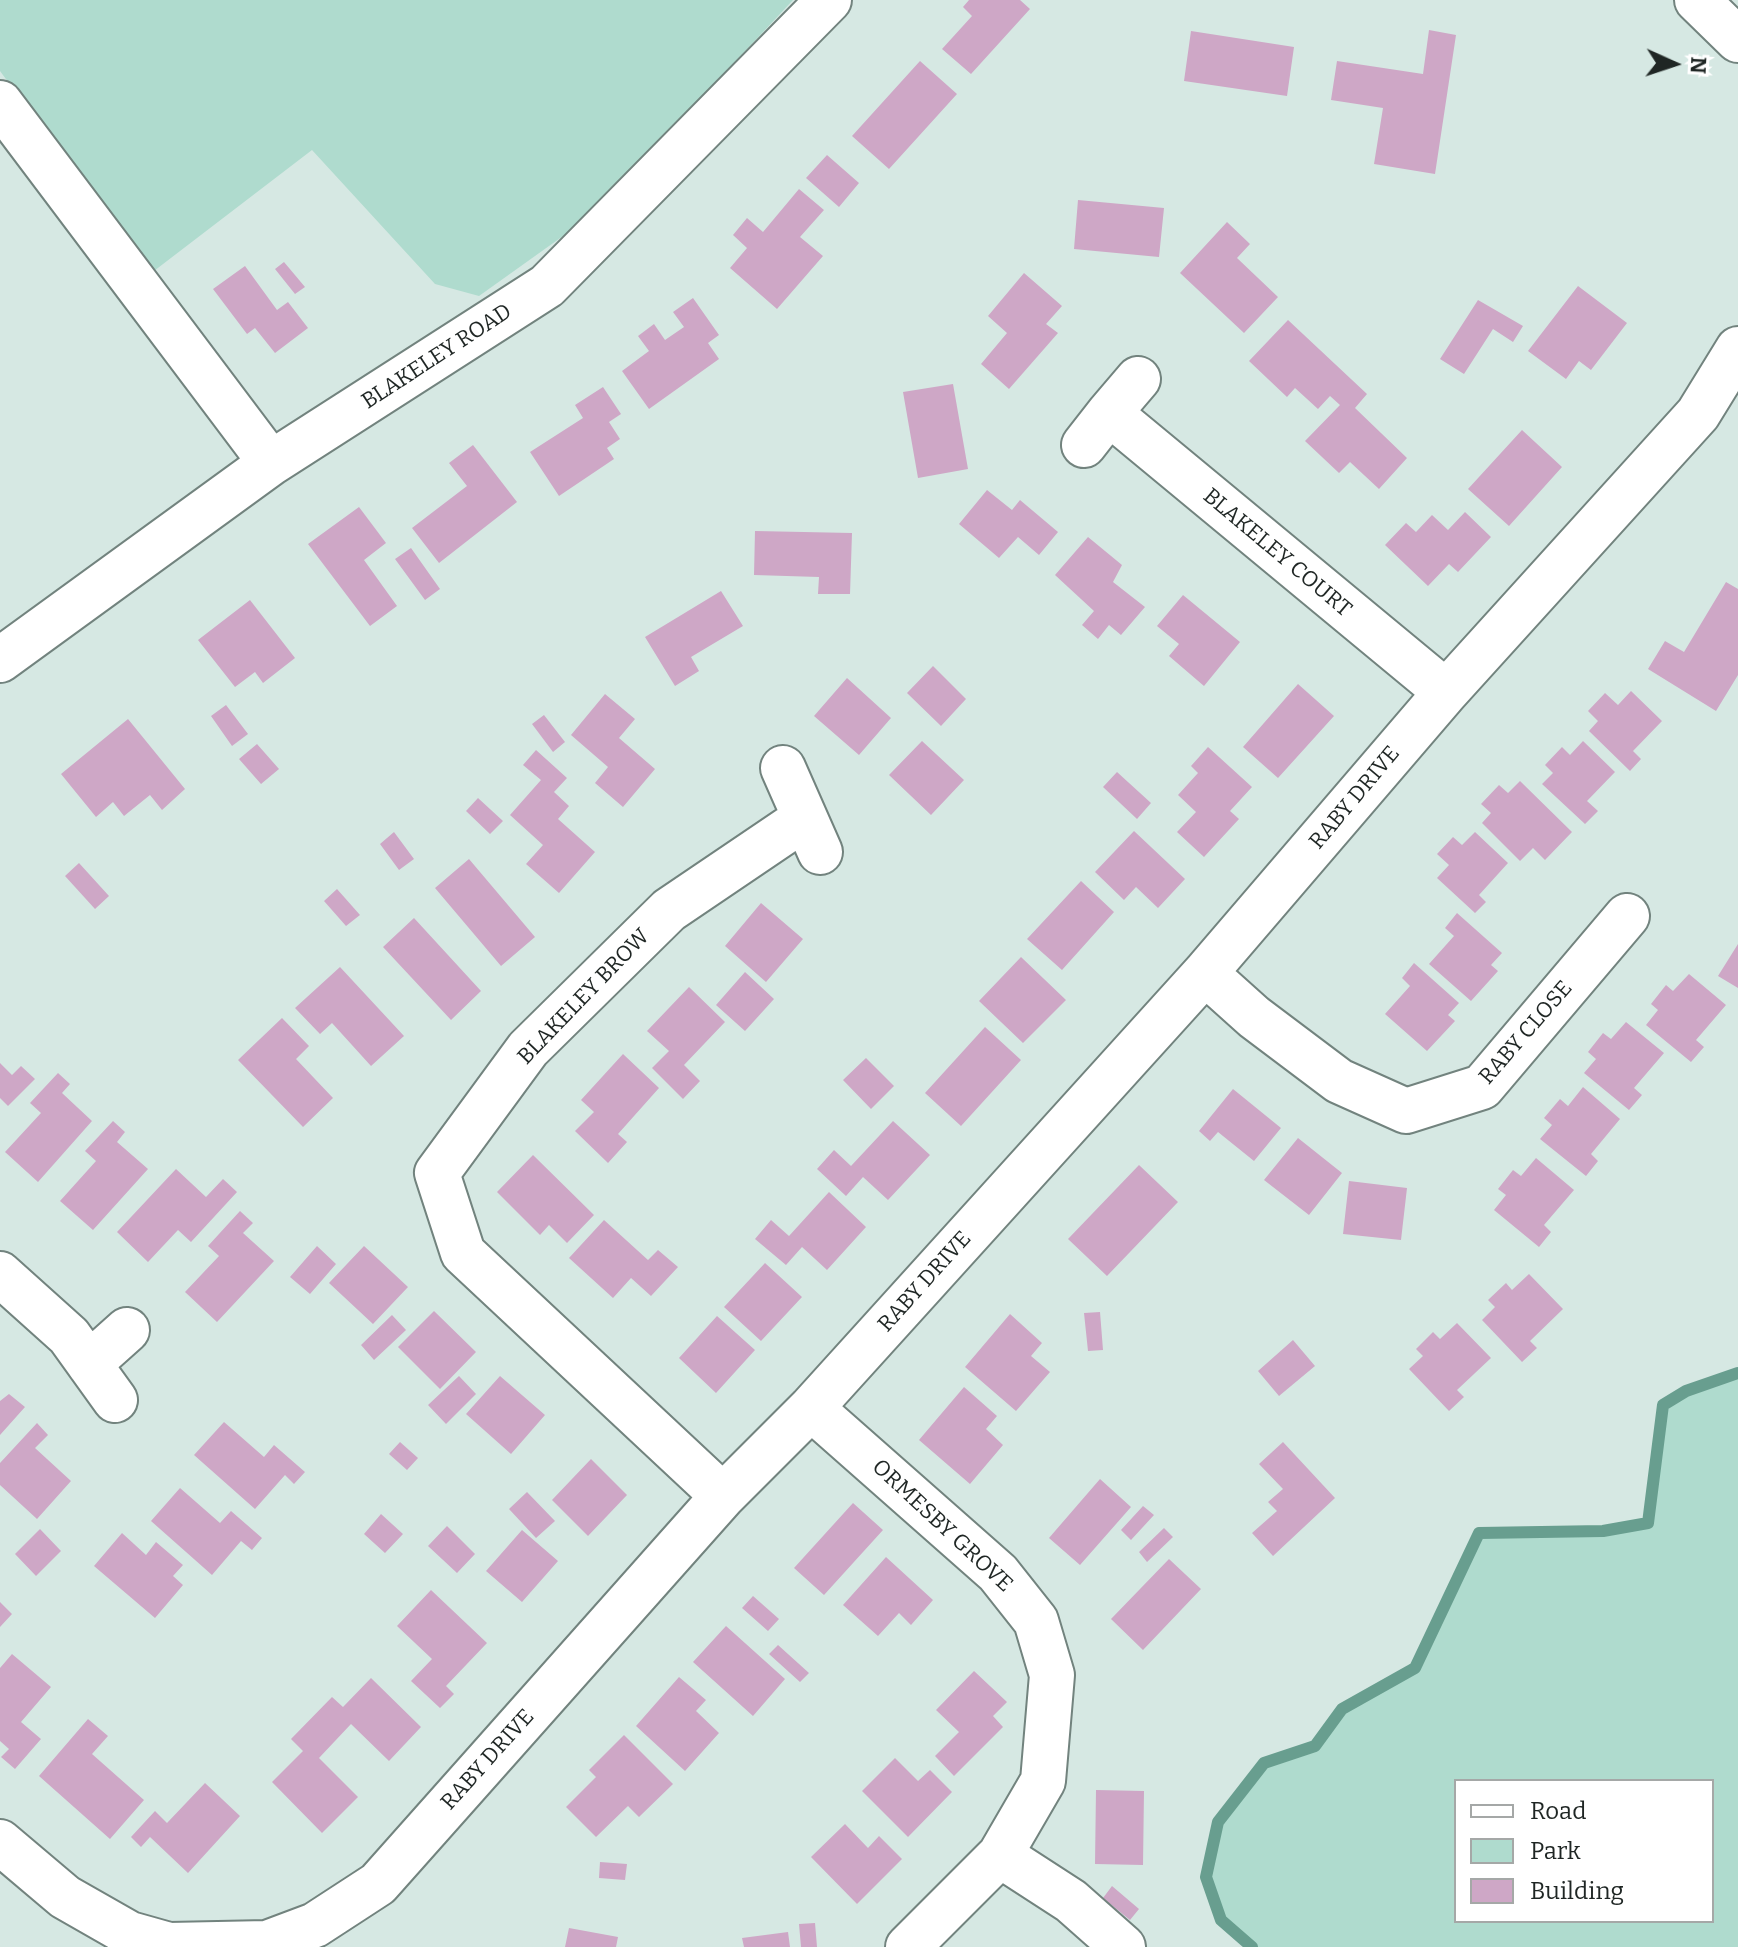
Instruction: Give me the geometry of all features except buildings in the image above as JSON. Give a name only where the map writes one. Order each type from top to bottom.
[{"type":"street","name":"BLAKELEY ROAD","points":[[0,660],[271,463],[547,286],[829,0]]},
{"type":"street","points":[[1697,0],[1738,40]]},
{"type":"street","points":[[0,103],[271,463]]},
{"type":"street","name":"RABY DRIVE","points":[[0,1842],[65,1897],[130,1934],[169,1945],[267,1943],[314,1936],[378,1884],[723,1496],[811,1408],[1205,973],[1446,692],[1698,414],[1738,349]]},
{"type":"street","name":"BLAKELEY COURT","points":[[1138,379],[1096,429],[1446,692]]},
{"type":"street","name":"BLAKELEY BROW","points":[[723,1496],[463,1253],[437,1173],[528,1049],[669,910],[812,835],[783,768]]},
{"type":"street","name":"RABY CLOSE","points":[[1205,973],[1254,1017],[1339,1081],[1406,1111],[1482,1087],[1627,916]]},
{"type":"street","points":[[0,1274],[69,1336],[115,1400]]},
{"type":"street","points":[[89,1364],[127,1330]]},
{"type":"street","name":"ORMESBY GROVE","points":[[811,1408],[998,1573],[1036,1621],[1052,1675],[1043,1781],[1000,1855],[908,1947]]},
{"type":"street","points":[[1000,1855],[1071,1901],[1123,1947]]},
{"type":"green space","points":[[0,0],[793,0],[591,216],[479,296],[435,284],[312,150],[150,274],[0,71]]},
{"type":"green space","points":[[1738,1373],[1738,1947],[1252,1947],[1221,1920],[1206,1877],[1218,1822],[1264,1763],[1315,1746],[1342,1709],[1415,1668],[1479,1533],[1603,1531],[1647,1523],[1663,1405],[1686,1391]]},
{"type":"waterway","points":[[1252,1947],[1221,1920],[1206,1877],[1218,1822],[1264,1763],[1315,1746],[1342,1709],[1415,1668],[1479,1533],[1603,1531],[1648,1523],[1663,1405],[1686,1391],[1738,1373]]}]
